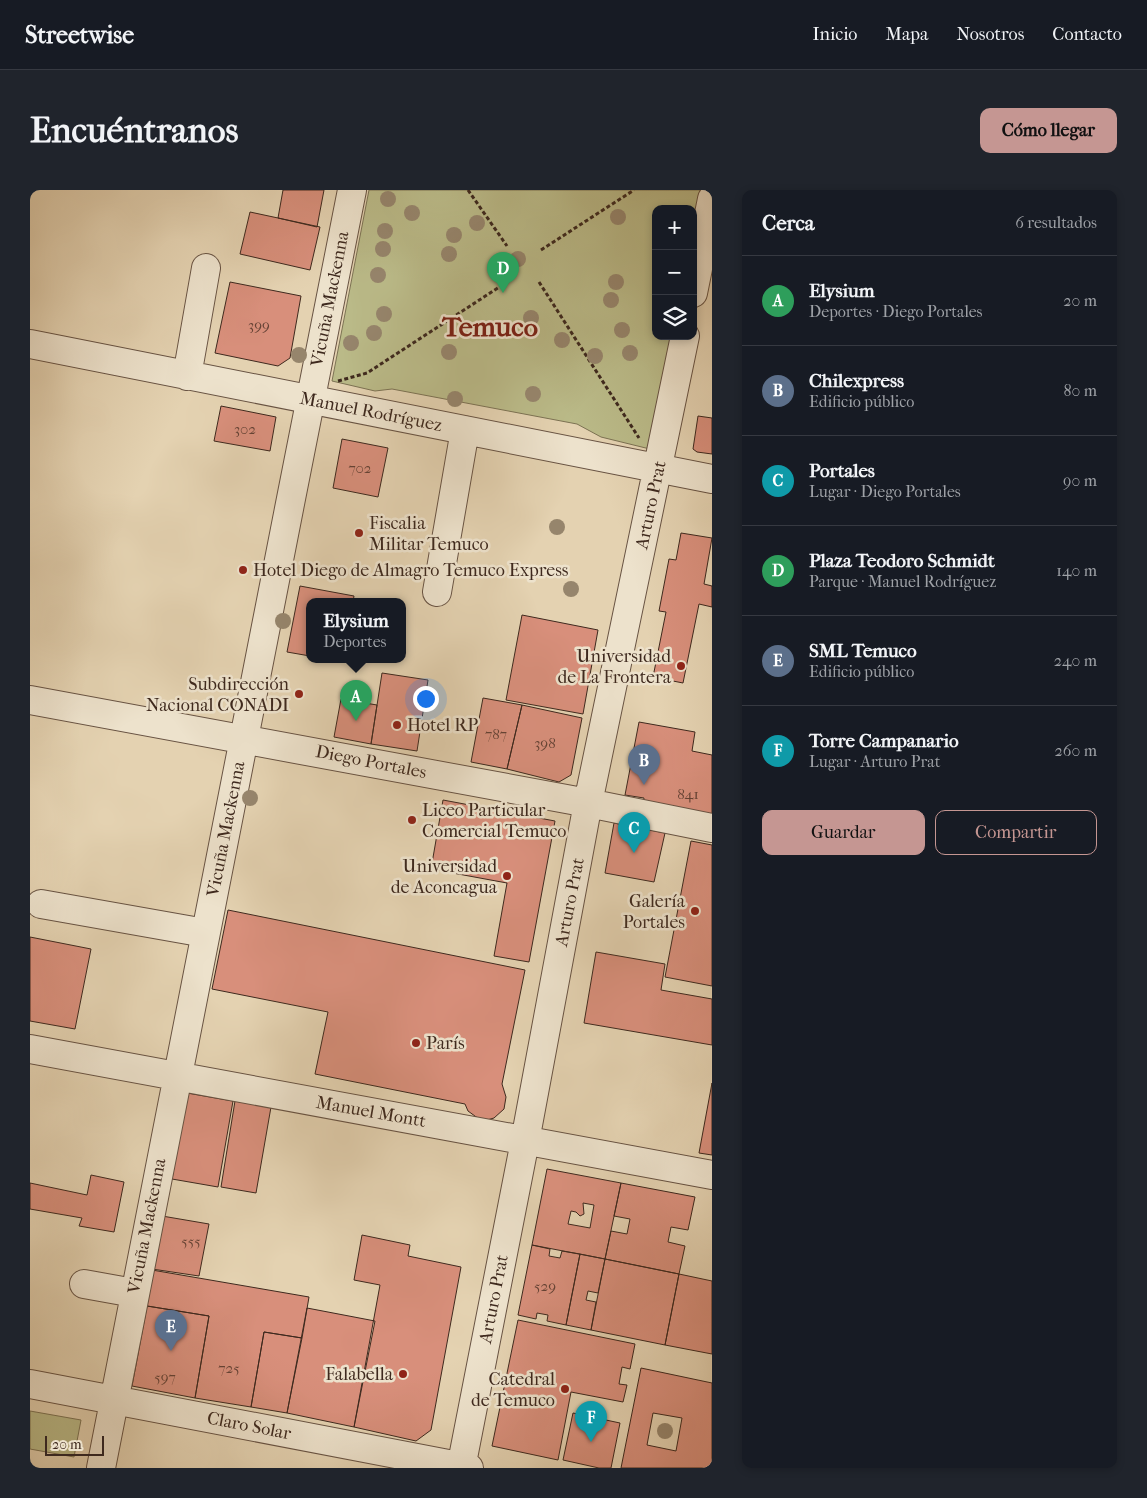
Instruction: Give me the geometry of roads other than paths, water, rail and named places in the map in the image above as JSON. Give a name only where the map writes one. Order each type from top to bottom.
[{"type":"street","name":"Vicuña Mackenna","points":[[101,1468],[176,1076],[352,190]]},
{"type":"street","points":[[697,273],[712,198]]},
{"type":"street","points":[[188,376],[206,268]]},
{"type":"street","name":"Arturo Prat","points":[[464,1468],[588,803],[684,340]]},
{"type":"street","name":"Manuel Rodríguez","points":[[30,344],[712,479]]},
{"type":"street","points":[[436,592],[465,430]]},
{"type":"street","name":"Diego Portales","points":[[30,700],[244,738],[712,828]]},
{"type":"street","points":[[42,904],[205,933]]},
{"type":"street","name":"Manuel Montt","points":[[30,1049],[712,1175]]},
{"type":"street","points":[[84,1284],[134,1294]]},
{"type":"street","name":"Claro Solar","points":[[30,1384],[464,1468]]},
{"type":"place","name":"Plaza Teodoro Schmidt","points":[[503,293]]},
{"type":"place","name":"Fiscalia Militar Temuco","points":[[359,533]]},
{"type":"place","name":"Hotel Diego de Almagro Temuco Express","points":[[243,570]]},
{"type":"place","name":"Universidad de La Frontera","points":[[681,666]]},
{"type":"place","name":"Subdirección Nacional CONADI","points":[[299,694]]},
{"type":"place","name":"Elysium","points":[[356,721]]},
{"type":"place","name":"Hotel RP","points":[[397,725]]},
{"type":"place","name":"Chilexpress","points":[[644,785]]},
{"type":"place","name":"Liceo Particular Comercial Temuco","points":[[412,820]]},
{"type":"place","name":"Portales","points":[[634,853]]},
{"type":"place","name":"Universidad de Aconcagua","points":[[507,876]]},
{"type":"place","name":"Galería Portales","points":[[695,911]]},
{"type":"place","name":"París","points":[[416,1043]]},
{"type":"place","name":"SML Temuco","points":[[171,1351]]},
{"type":"place","name":"Falabella","points":[[403,1374]]},
{"type":"place","name":"Catedral de Temuco","points":[[565,1389]]},
{"type":"place","name":"Torre Campanario","points":[[591,1442]]},
{"type":"district","name":"Temuco","points":[[490,326]]}]
